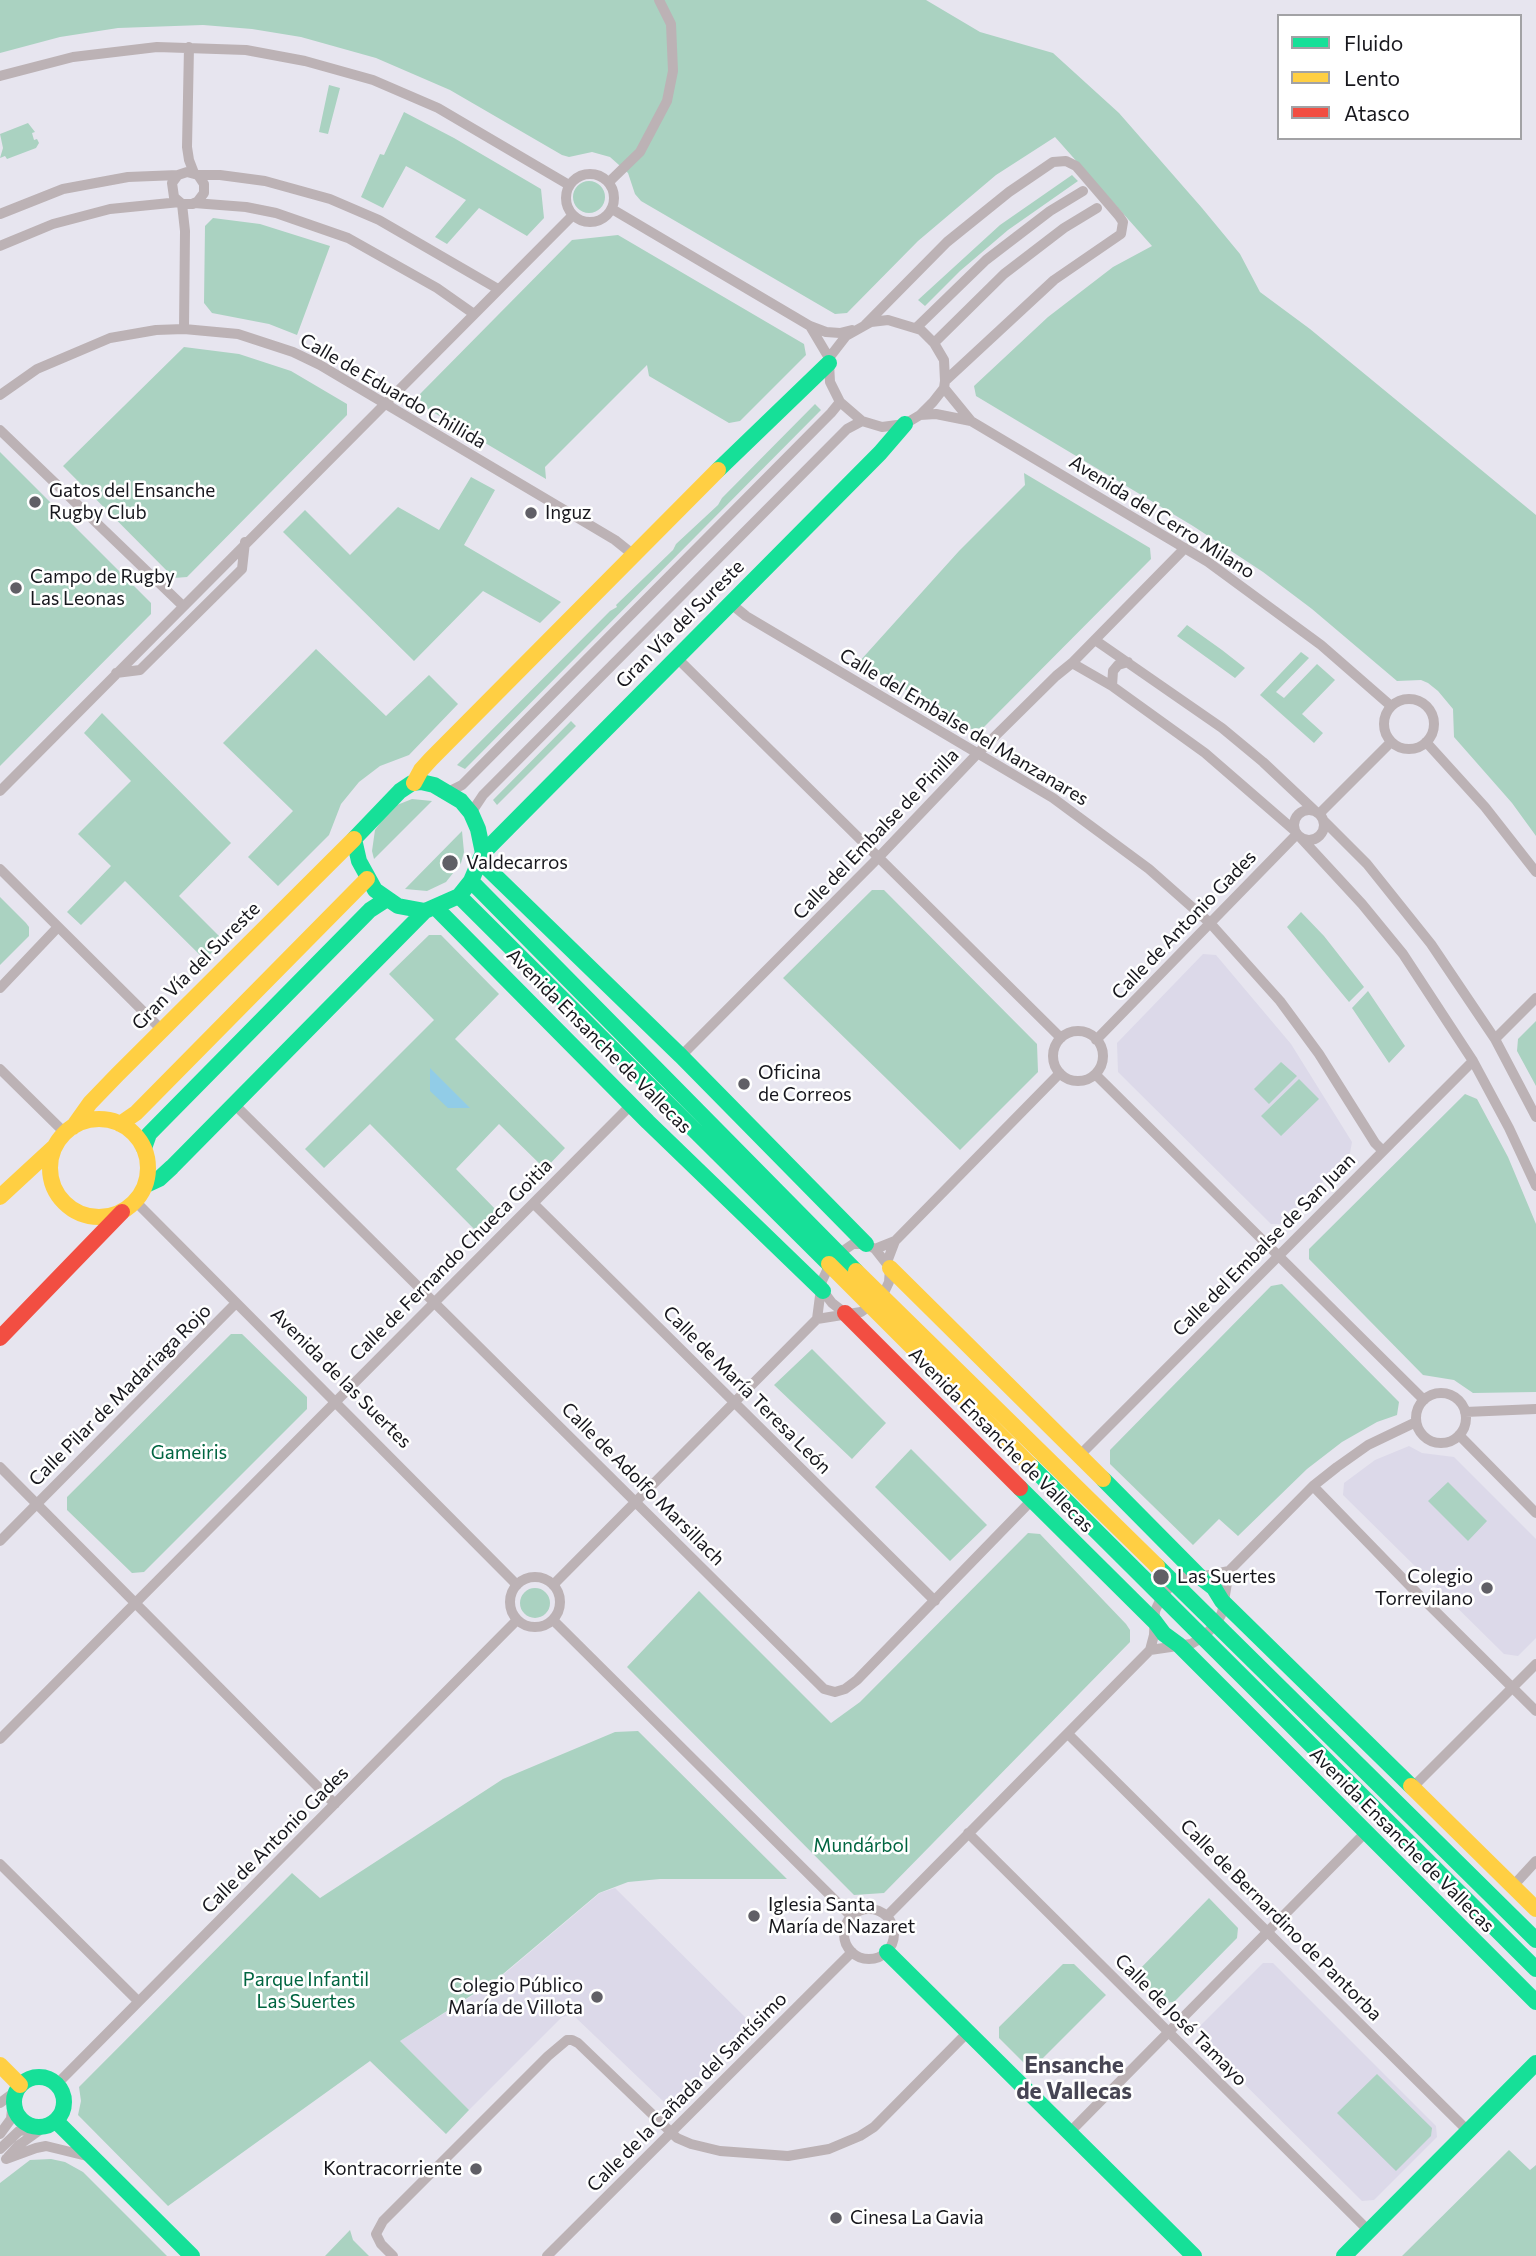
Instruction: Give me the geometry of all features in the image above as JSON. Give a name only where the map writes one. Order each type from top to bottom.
[{"type":"main road","points":[[430,910],[398,906],[375,890],[367,879],[354,839],[388,801],[414,783],[431,759],[829,360]]},
{"type":"main road","name":"Gran Vía del Sureste","points":[[482,857],[676,657],[880,453],[905,424]]},
{"type":"main road","points":[[145,1185],[159,1179],[172,1167],[233,1103],[430,910],[458,896],[471,881],[482,857],[478,830],[471,813],[461,801],[448,792],[434,785],[414,783]]},
{"type":"main road","name":"Gran Vía del Sureste","points":[[69,1130],[90,1103],[354,839]]},
{"type":"main road","points":[[482,857],[870,1246]]},
{"type":"main road","points":[[120,1124],[136,1113],[367,879]]},
{"type":"main road","name":"Avenida Ensanche de Vallecas","points":[[471,881],[840,1253],[876,1302],[1162,1596],[1536,1969]]},
{"type":"main road","name":"Avenida Ensanche de Vallecas","points":[[458,896],[829,1266],[876,1302],[1174,1582],[1536,1940]]},
{"type":"main road","points":[[144,1147],[149,1135],[159,1124],[376,904],[387,899]]},
{"type":"main road","name":"Avenida Ensanche de Vallecas","points":[[430,910],[822,1291]]},
{"type":"main road","points":[[0,1197],[69,1130],[81,1122],[101,1119],[120,1124],[134,1133],[144,1147],[148,1166],[145,1185],[135,1202],[121,1212],[0,1338]]},
{"type":"main road","points":[[54,1147],[50,1164],[51,1181],[59,1197],[71,1208],[87,1216],[105,1217],[121,1212]]},
{"type":"main road","points":[[888,1265],[1214,1588],[1222,1601],[1536,1909]]},
{"type":"main road","name":"Avenida Ensanche de Vallecas","points":[[845,1313],[1536,2002]]},
{"type":"main road","points":[[887,1952],[1194,2256]]},
{"type":"main road","points":[[1344,2256],[1536,2063]]},
{"type":"main road","points":[[0,2065],[12,2095],[14,2108],[23,2122],[46,2125],[93,2158],[192,2256]]},
{"type":"main road","points":[[12,2095],[34,2077],[42,2077],[57,2084],[64,2107],[46,2125]]},
{"type":"street","points":[[609,182],[640,152],[667,101],[673,71],[671,24],[659,0]]},
{"type":"street","points":[[187,203],[172,190],[174,180],[184,164],[187,147],[189,47]]},
{"type":"street","points":[[0,76],[73,57],[136,48],[246,50],[305,61],[373,80],[438,108],[569,185]]},
{"type":"street","points":[[187,147],[189,160],[196,174],[202,179],[204,189],[201,197],[187,203]]},
{"type":"street","points":[[810,326],[829,360],[830,382],[840,402],[862,421],[882,427],[905,424],[920,415],[944,384],[1054,280],[1121,234],[1122,222],[1076,166],[1066,161],[1053,162],[1009,191],[947,242],[861,327],[846,336],[829,360]]},
{"type":"street","points":[[588,173],[596,174],[609,182],[614,195],[612,209],[601,220],[586,222],[573,215],[565,201],[569,185],[580,175],[588,173]]},
{"type":"street","points":[[0,214],[63,189],[128,177],[196,174],[257,180],[330,199],[379,220],[498,289]]},
{"type":"street","points":[[916,328],[986,260],[1050,211],[1083,191]]},
{"type":"street","points":[[184,329],[187,203]]},
{"type":"street","points":[[0,246],[53,224],[110,209],[187,203],[217,204],[276,213],[348,238],[437,288],[474,314]]},
{"type":"street","points":[[934,343],[1004,274],[1097,208]]},
{"type":"street","points":[[612,209],[810,326],[826,332],[840,333],[888,320],[916,328],[934,343],[944,360],[944,384]]},
{"type":"street","points":[[0,791],[573,215]]},
{"type":"street","name":"Calle de Eduardo Chillida","points":[[0,396],[37,369],[110,338],[156,330],[184,329],[238,334],[293,352],[320,365],[615,540],[635,556]]},
{"type":"street","name":"Avenida del Cerro Milano","points":[[944,384],[971,421]]},
{"type":"street","points":[[448,792],[462,785],[840,402]]},
{"type":"street","name":"Avenida del Cerro Milano","points":[[920,415],[936,414],[971,421],[1185,548],[1321,645],[1391,706]]},
{"type":"street","name":"Gran Vía del Sureste","points":[[471,813],[483,795],[847,429],[862,421]]},
{"type":"street","points":[[0,430],[183,606]]},
{"type":"street","points":[[116,673],[139,670],[242,569],[245,542]]},
{"type":"street","name":"Calle del Embalse de Pinilla","points":[[681,1056],[978,753],[1072,663],[1185,548]]},
{"type":"street","name":"Calle del Embalse del Manzanares","points":[[730,603],[746,616],[1053,798],[1149,869],[1210,923],[1280,1001],[1319,1054],[1375,1143],[1383,1150]]},
{"type":"street","points":[[1095,640],[1222,728],[1280,777],[1367,864],[1406,910],[1495,1039],[1536,1117]]},
{"type":"street","points":[[676,657],[1061,1038]]},
{"type":"street","points":[[1112,686],[1113,671],[1118,665],[1128,662]]},
{"type":"street","points":[[1072,663],[1112,686],[1205,753],[1298,834],[1362,904],[1403,954],[1473,1061],[1536,1186]]},
{"type":"street","points":[[1407,699],[1415,700],[1429,710],[1434,727],[1426,742],[1411,749],[1391,742],[1384,727],[1385,715],[1391,706],[1407,699]]},
{"type":"street","points":[[1298,834],[1311,839],[1320,834],[1319,815],[1391,742]]},
{"type":"street","points":[[1426,742],[1485,807],[1536,872]]},
{"type":"street","points":[[1298,834],[1294,822],[1298,814],[1306,810],[1319,815]]},
{"type":"street","name":"Calle de Antonio Gades","points":[[1096,1040],[1298,834]]},
{"type":"street","points":[[0,869],[162,1030]]},
{"type":"street","points":[[0,988],[58,927]]},
{"type":"street","points":[[1495,1039],[1536,998]]},
{"type":"street","points":[[1074,1032],[1082,1032],[1096,1040],[1102,1049],[1103,1057],[1096,1075],[1079,1081],[1066,1078],[1060,1073],[1054,1061],[1054,1049],[1061,1038],[1074,1032]]},
{"type":"street","name":"Calle del Embalse de San Juan","points":[[1080,1455],[1473,1061]]},
{"type":"street","points":[[0,1069],[69,1130]]},
{"type":"street","points":[[553,1585],[817,1319],[861,1312],[876,1302],[889,1282],[888,1265],[895,1241],[1060,1073]]},
{"type":"street","points":[[1096,1075],[1424,1399]]},
{"type":"street","name":"Calle de Adolfo Marsillach","points":[[233,1103],[824,1689],[835,1692],[845,1689],[857,1680],[1031,1501]]},
{"type":"street","name":"Calle de Fernando Chueca Goitia","points":[[0,1739],[631,1105]]},
{"type":"street","name":"Avenida de las Suertes","points":[[135,1202],[517,1585]]},
{"type":"street","name":"Calle de María Teresa León","points":[[534,1204],[935,1601]]},
{"type":"street","points":[[817,1319],[822,1281],[829,1266],[840,1253],[853,1244],[870,1246],[895,1241]]},
{"type":"street","points":[[870,1246],[888,1265]]},
{"type":"street","name":"Avenida Ensanche de Vallecas","points":[[822,1291],[845,1313]]},
{"type":"street","name":"Calle Pilar de Madariaga Rojo","points":[[0,1541],[236,1303]]},
{"type":"street","points":[[1437,1393],[1451,1395],[1457,1399],[1465,1412],[1465,1420],[1459,1434],[1445,1442],[1430,1440],[1419,1430],[1416,1422],[1416,1414],[1424,1399],[1437,1393]]},
{"type":"street","points":[[1465,1412],[1536,1409]]},
{"type":"street","points":[[887,1916],[1150,1650],[1155,1611],[1162,1596],[1174,1582],[1187,1576],[1200,1577],[1228,1571],[1313,1486],[1368,1445],[1416,1422]]},
{"type":"street","points":[[1459,1434],[1536,1513]]},
{"type":"street","points":[[0,1467],[335,1804]]},
{"type":"street","points":[[1313,1486],[1536,1710]]},
{"type":"street","points":[[1150,1650],[1191,1644],[1216,1624],[1222,1613],[1228,1571]]},
{"type":"street","points":[[534,1577],[553,1585],[559,1594],[560,1604],[553,1620],[536,1627],[527,1626],[517,1620],[510,1604],[517,1585],[534,1577]]},
{"type":"street","name":"Calle de Antonio Gades","points":[[57,2084],[517,1620]]},
{"type":"street","points":[[553,1620],[851,1916]]},
{"type":"street","points":[[1413,1787],[1536,1664]]},
{"type":"street","name":"Calle de Bernardino de Pantorba","points":[[1068,1734],[1468,2131]]},
{"type":"street","name":"Calle de José Tamayo","points":[[968,1833],[1369,2231]]},
{"type":"street","points":[[1069,2133],[1365,1833]]},
{"type":"street","points":[[1513,1886],[1536,1861]]},
{"type":"street","points":[[0,1864],[138,2001]]},
{"type":"street","points":[[868,1909],[878,1910],[887,1916],[895,1933],[887,1952],[880,1957],[868,1959],[852,1952],[846,1944],[844,1934],[846,1923],[851,1916],[868,1909]]},
{"type":"street","name":"Calle de la Cañada del Santísimo","points":[[547,2256],[852,1952]]},
{"type":"street","points":[[393,2256],[376,2234],[383,2221],[567,2040],[578,2043],[670,2132],[691,2144],[750,2155],[788,2156],[829,2149],[874,2127],[968,2032]]},
{"type":"street","points":[[0,2149],[13,2116],[12,2095]]},
{"type":"street","points":[[5,2134],[46,2125]]},
{"type":"street","points":[[46,2125],[19,2145],[6,2160],[47,2146],[93,2158]]},
{"type":"shaded area","points":[[1203,954],[1216,955],[1291,1044],[1352,1142],[1350,1153],[1282,1224],[1271,1224],[1118,1072],[1117,1043]]},
{"type":"shaded area","name":"Colegio Torrevilano","points":[[1409,1446],[1422,1453],[1454,1457],[1536,1539],[1536,1638],[1518,1656],[1504,1654],[1343,1495],[1344,1483],[1375,1460]]},
{"type":"shaded area","name":"Colegio Público María de Villota","points":[[615,1888],[753,2025],[674,2102],[664,2102],[573,2015],[562,2017],[469,2110],[400,2041],[497,1980],[600,1893]]},
{"type":"shaded area","points":[[1263,1963],[1273,1963],[1436,2126],[1437,2137],[1374,2200],[1362,2201],[1200,2040],[1199,2027]]},
{"type":"green space","points":[[0,0],[926,0],[980,32],[1053,53],[1119,113],[1202,208],[1240,254],[1260,292],[1310,329],[1536,515],[1536,836],[1512,803],[1454,737],[1453,709],[1428,683],[1421,680],[1397,681],[1312,609],[1263,572],[1193,526],[976,396],[974,386],[1048,317],[1113,267],[1152,246],[1055,137],[996,175],[918,241],[847,313],[835,314],[641,201],[635,194],[628,173],[610,157],[592,152],[569,157],[562,155],[450,90],[376,58],[301,37],[203,25],[118,28],[60,37],[0,53]]},
{"type":"green space","points":[[329,85],[340,88],[328,134],[319,132]]},
{"type":"green space","points":[[404,112],[541,189],[544,218],[527,236],[479,208],[447,244],[435,237],[466,200],[417,172],[406,166],[383,208],[361,197],[380,154],[384,155]]},
{"type":"green space","points":[[28,123],[35,132],[32,133],[34,140],[37,139],[39,143],[36,148],[7,159],[5,156],[0,158],[3,148],[0,134]]},
{"type":"green space","points":[[1072,175],[1078,181],[1008,230],[960,271],[925,306],[918,300],[1000,225]]},
{"type":"green space","points":[[589,181],[600,186],[605,197],[600,208],[589,213],[578,208],[573,197],[578,186]]},
{"type":"green space","points":[[213,218],[260,224],[330,246],[297,335],[269,324],[212,313],[204,303],[205,226]]},
{"type":"green space","points":[[618,235],[804,344],[806,355],[740,421],[729,423],[649,376],[647,365],[545,467],[546,479],[421,405],[420,394],[572,240]]},
{"type":"green space","points":[[184,347],[239,354],[291,371],[347,404],[347,415],[187,577],[174,578],[63,466]]},
{"type":"green space","points":[[815,404],[821,410],[465,769],[457,765],[617,607],[616,605],[718,505]]},
{"type":"green space","points":[[0,452],[151,603],[151,614],[0,766]]},
{"type":"green space","points":[[1024,473],[1150,548],[1151,559],[983,728],[971,729],[859,662],[959,551],[1025,485]]},
{"type":"green space","points":[[471,477],[495,490],[464,545],[561,602],[540,623],[483,591],[414,661],[283,532],[305,510],[350,555],[398,507],[439,530]]},
{"type":"green space","points":[[1187,625],[1245,668],[1235,678],[1177,636]]},
{"type":"green space","points":[[316,649],[386,716],[429,675],[458,704],[409,755],[380,766],[359,782],[341,804],[329,835],[278,886],[248,857],[293,811],[223,743]]},
{"type":"green space","points":[[1301,652],[1309,658],[1276,692],[1284,698],[1317,664],[1335,680],[1302,714],[1323,733],[1314,743],[1260,695]]},
{"type":"green space","points":[[102,713],[231,843],[179,896],[223,940],[205,960],[125,881],[81,925],[67,912],[111,866],[78,834],[131,781],[84,733]]},
{"type":"green space","points":[[571,721],[576,726],[497,805],[493,800]]},
{"type":"green space","points":[[412,799],[432,801],[374,859],[372,851],[375,830],[392,807]]},
{"type":"green space","points":[[462,831],[464,852],[461,863],[446,882],[427,891],[405,889]]},
{"type":"green space","points":[[872,890],[884,890],[1037,1044],[1038,1072],[960,1150],[783,978]]},
{"type":"green space","points":[[0,897],[29,927],[29,936],[0,965]]},
{"type":"green space","points":[[1301,912],[1324,936],[1364,987],[1349,1002],[1287,927]]},
{"type":"green space","points":[[429,935],[441,935],[499,994],[455,1039],[565,1148],[545,1169],[499,1124],[456,1169],[500,1214],[479,1234],[370,1124],[324,1168],[305,1149],[434,1020],[389,974]]},
{"type":"green space","points":[[1368,991],[1405,1046],[1389,1063],[1352,1008]]},
{"type":"green space","points":[[1536,1021],[1536,1086],[1517,1051],[1518,1039]]},
{"type":"green space","points":[[1281,1062],[1297,1076],[1269,1104],[1254,1089]]},
{"type":"green space","points":[[1299,1079],[1319,1099],[1281,1136],[1261,1116]]},
{"type":"green space","points":[[1465,1094],[1477,1099],[1508,1157],[1536,1224],[1536,1392],[1473,1393],[1454,1380],[1423,1375],[1309,1259],[1309,1249]]},
{"type":"green space","points":[[1282,1284],[1399,1402],[1397,1415],[1377,1422],[1342,1442],[1307,1469],[1238,1536],[1219,1519],[1193,1545],[1110,1464],[1110,1450],[1271,1286]]},
{"type":"green space","name":"Gameiris","points":[[231,1334],[242,1334],[307,1397],[307,1409],[144,1572],[132,1573],[67,1510],[67,1497]]},
{"type":"green space","points":[[812,1349],[886,1423],[852,1459],[774,1385]]},
{"type":"green space","points":[[911,1449],[987,1525],[950,1561],[875,1487]]},
{"type":"green space","points":[[1448,1482],[1487,1521],[1468,1541],[1428,1501]]},
{"type":"green space","name":"Mundárbol","points":[[1028,1533],[1040,1534],[1126,1624],[1130,1630],[1130,1642],[884,1893],[854,1895],[627,1667],[699,1591],[831,1723],[860,1702]]},
{"type":"green space","points":[[535,1588],[546,1592],[550,1603],[546,1614],[535,1618],[524,1614],[520,1603],[524,1592]]},
{"type":"green space","name":"Parque Infantil Las Suertes","points":[[638,1731],[787,1879],[660,1879],[628,1882],[599,1893],[497,1979],[400,2041],[469,2110],[446,2134],[370,2061],[168,2206],[78,2115],[81,2101],[79,2087],[292,1873],[320,1898],[503,1779],[615,1732]]},
{"type":"green space","points":[[1209,1898],[1238,1928],[1237,1938],[1174,2002],[1163,2003],[1135,1974]]},
{"type":"green space","points":[[1063,1964],[1074,1964],[1106,1995],[1031,2070],[999,2038],[999,2027]]},
{"type":"green space","points":[[1377,2074],[1432,2128],[1431,2136],[1396,2171],[1337,2113]]},
{"type":"green space","points":[[1509,2150],[1530,2170],[1536,2165],[1536,2256],[1402,2256]]},
{"type":"green space","points":[[51,2159],[65,2162],[83,2172],[167,2256],[0,2256],[0,2183],[30,2160]]},
{"type":"green space","points":[[350,2230],[353,2240],[369,2256],[325,2256]]},
{"type":"water","points":[[430,1068],[470,1108],[448,1108],[430,1091]]},
{"type":"traffic: fast","points":[[718,470],[829,363]]},
{"type":"traffic: fast","points":[[483,853],[880,453],[905,424]]},
{"type":"traffic: fast","points":[[421,782],[434,785],[461,801],[471,813],[478,829],[483,853],[471,881],[459,896],[425,911],[398,906],[375,890],[359,861],[354,839],[400,791],[412,783],[421,782]]},
{"type":"traffic: fast","points":[[481,862],[681,1056],[866,1244]]},
{"type":"traffic: fast","points":[[471,881],[856,1271]]},
{"type":"traffic: fast","points":[[459,896],[829,1264]]},
{"type":"traffic: fast","points":[[144,1148],[149,1134],[370,910],[387,899]]},
{"type":"traffic: fast","points":[[436,908],[648,1122],[823,1291]]},
{"type":"traffic: fast","points":[[146,1185],[159,1179],[172,1167],[425,911]]},
{"type":"traffic: fast","points":[[1030,1465],[1536,1969]]},
{"type":"traffic: fast","points":[[1103,1479],[1214,1588],[1222,1601],[1411,1786]]},
{"type":"traffic: fast","points":[[1020,1488],[1536,2002]]},
{"type":"traffic: fast","points":[[1157,1566],[1536,1940]]},
{"type":"traffic: fast","points":[[887,1952],[1194,2256]]},
{"type":"traffic: fast","points":[[1344,2256],[1536,2063]]},
{"type":"traffic: fast","points":[[39,2077],[57,2084],[64,2102],[57,2120],[39,2127],[21,2120],[14,2102],[21,2084],[39,2077]]},
{"type":"traffic: fast","points":[[56,2121],[192,2256]]},
{"type":"traffic: slow","points":[[414,783],[431,759],[718,470]]},
{"type":"traffic: slow","points":[[73,1127],[90,1103],[117,1075],[354,839]]},
{"type":"traffic: slow","points":[[120,1124],[136,1113],[367,879]]},
{"type":"traffic: slow","points":[[99,1119],[118,1123],[134,1133],[144,1149],[148,1168],[144,1187],[134,1203],[118,1213],[99,1217],[80,1213],[64,1203],[54,1187],[50,1168],[54,1149],[64,1133],[80,1123],[99,1119]]},
{"type":"traffic: slow","points":[[0,1197],[54,1147]]},
{"type":"traffic: slow","points":[[829,1264],[1030,1465]]},
{"type":"traffic: slow","points":[[890,1268],[1103,1479]]},
{"type":"traffic: slow","points":[[856,1271],[1157,1566]]},
{"type":"traffic: slow","points":[[1411,1786],[1536,1909]]},
{"type":"traffic: slow","points":[[0,2065],[20,2085]]},
{"type":"traffic: jam","points":[[0,1338],[122,1212]]},
{"type":"traffic: jam","points":[[845,1313],[1020,1488]]},
{"type":"place","name":"Gatos del Ensanche Rugby Club","points":[[35,502]]},
{"type":"place","name":"Inguz","points":[[531,513]]},
{"type":"place","name":"Campo de Rugby Las Leonas","points":[[16,588]]},
{"type":"place","name":"Valdecarros","points":[[450,863]]},
{"type":"place","name":"Oficina de Correos","points":[[744,1084]]},
{"type":"place","name":"Las Suertes","points":[[1161,1577]]},
{"type":"place","name":"Colegio Torrevilano","points":[[1487,1588]]},
{"type":"place","name":"Iglesia Santa María de Nazaret","points":[[754,1916]]},
{"type":"place","name":"Colegio Público María de Villota","points":[[597,1997]]},
{"type":"place","name":"Kontracorriente","points":[[476,2169]]},
{"type":"place","name":"Cinesa La Gavia","points":[[836,2218]]},
{"type":"district","name":"Ensanche de Vallecas","points":[[1074,2078]]}]
